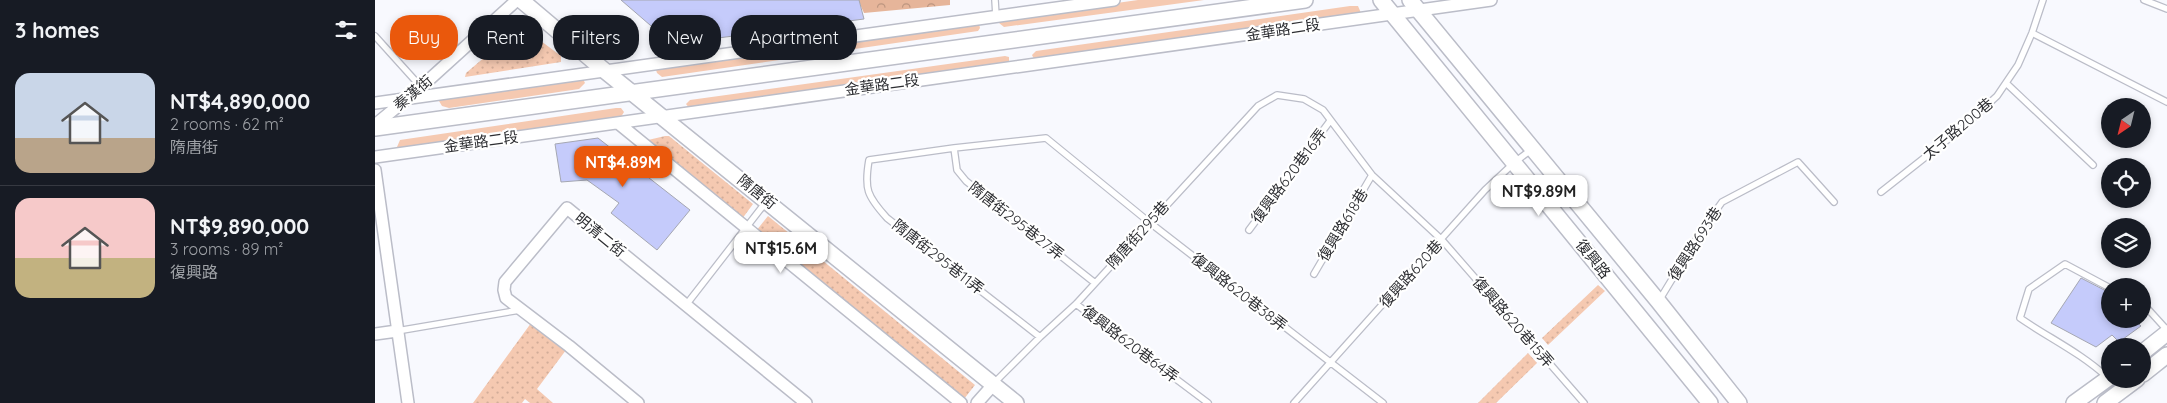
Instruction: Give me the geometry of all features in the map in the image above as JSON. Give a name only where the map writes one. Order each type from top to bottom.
[{"type":"street","name":"秦漢街","points":[[375,126],[517,0]]},
{"type":"street","name":"隋唐街","points":[[521,0],[605,71],[1016,403]]},
{"type":"street","points":[[375,103],[433,93],[1114,0]]},
{"type":"street","name":"金華路二段","points":[[375,126],[633,93],[1305,0]]},
{"type":"street","name":"金華路二段","points":[[375,157],[1262,34],[1385,6],[1415,6],[1491,0]]},
{"type":"street","name":"復興路","points":[[1385,6],[1515,162],[1710,403]]},
{"type":"street","name":"復興路","points":[[1415,6],[1659,301],[1734,401]]},
{"type":"street","points":[[618,122],[961,403]]},
{"type":"street","points":[[375,170],[408,403]]},
{"type":"street","name":"明清二街","points":[[639,403],[506,298],[505,282],[567,208],[806,403]]},
{"type":"street","points":[[375,334],[397,331]]},
{"type":"street","points":[[2151,345],[2167,331]]},
{"type":"street","points":[[2151,368],[2167,355]]},
{"type":"street","points":[[977,403],[993,384]]},
{"type":"street","points":[[2074,403],[2101,384]]},
{"type":"street","points":[[2105,403],[2125,388]]},
{"type":"lane","points":[[995,0],[996,16]]},
{"type":"lane","name":"太子路200巷","points":[[1881,192],[1961,129],[1997,96],[2018,65],[2032,33],[2043,0]]},
{"type":"lane","points":[[2145,0],[2167,9]]},
{"type":"lane","points":[[2032,33],[2167,102]]},
{"type":"lane","points":[[375,36],[421,87]]},
{"type":"lane","points":[[2005,83],[2093,165]]},
{"type":"lane","name":"隋唐街295巷","points":[[993,384],[1040,336],[1076,304],[1149,222],[1258,106],[1277,95],[1288,96]]},
{"type":"lane","name":"復興路620巷16弄","points":[[1288,96],[1304,99],[1323,110],[1372,176],[1442,240]]},
{"type":"lane","name":"復興路620巷16弄","points":[[1249,230],[1330,121]]},
{"type":"lane","name":"復興路620巷38弄","points":[[954,148],[1046,138],[1149,222],[1383,403]]},
{"type":"lane","name":"隋唐街295巷11弄","points":[[954,148],[869,160],[865,180],[872,202],[887,218],[1040,336]]},
{"type":"lane","name":"隋唐街295巷27弄","points":[[954,148],[957,170],[965,181],[1095,283]]},
{"type":"lane","name":"復興路620巷","points":[[1294,403],[1485,190],[1532,149]]},
{"type":"lane","name":"復興路693巷","points":[[1659,301],[1702,230],[1722,202],[1798,162],[1834,202]]},
{"type":"lane","name":"復興路618巷","points":[[1314,274],[1372,176]]},
{"type":"lane","points":[[686,305],[767,200]]},
{"type":"lane","name":"復興路620巷15弄","points":[[1442,240],[1584,403]]},
{"type":"lane","points":[[2101,283],[2065,264],[2029,289],[2021,318],[2090,362],[2101,371]]},
{"type":"lane","name":"復興路620巷64弄","points":[[1076,304],[1208,403]]},
{"type":"lane","points":[[397,331],[521,310]]},
{"type":"lane","points":[[2151,313],[2167,331]]},
{"type":"shaded area","points":[[1138,0],[1204,0],[1004,27],[999,23],[1004,19]]},
{"type":"shaded area","points":[[1358,6],[1361,13],[1359,15],[1034,59],[1032,55],[1036,51]]},
{"type":"shaded area","points":[[979,24],[980,28],[978,31],[857,49],[857,40]]},
{"type":"shaded area","points":[[543,42],[553,50],[553,60],[561,60],[561,62],[465,77],[466,73],[481,60],[543,60]]},
{"type":"shaded area","points":[[1005,56],[1009,57],[1009,63],[690,109],[686,104],[690,100]]},
{"type":"shaded area","points":[[731,57],[731,60],[779,60],[662,77],[656,70],[658,67]]},
{"type":"shaded area","points":[[583,79],[585,83],[579,89],[449,108],[442,106],[439,101],[441,98]]},
{"type":"shaded area","points":[[621,108],[624,112],[621,117],[398,149],[397,147],[400,140]]},
{"type":"shaded area","points":[[669,136],[753,204],[742,219],[644,141]]},
{"type":"shaded area","points":[[768,216],[975,385],[964,399],[756,231]]},
{"type":"shaded area","points":[[1598,285],[1605,291],[1548,345],[1542,338]]},
{"type":"shaded area","points":[[534,319],[569,346],[537,389],[553,403],[530,403],[525,399],[522,403],[473,403]]},
{"type":"shaded area","points":[[1528,353],[1537,363],[1496,403],[1478,403]]},
{"type":"green space","points":[[858,0],[950,0],[950,5],[864,13]]},
{"type":"building","points":[[621,0],[859,0],[864,19],[857,20],[857,15],[731,15],[731,36],[721,38],[721,15],[649,15],[649,24]]},
{"type":"building","points":[[598,138],[690,210],[657,250],[611,213],[619,203],[587,180],[561,182],[555,144]]},
{"type":"building","points":[[2081,278],[2101,288],[2101,328],[2138,328],[2124,338],[2115,338],[2112,335],[2108,338],[2101,338],[2101,343],[2096,347],[2051,323]]}]
